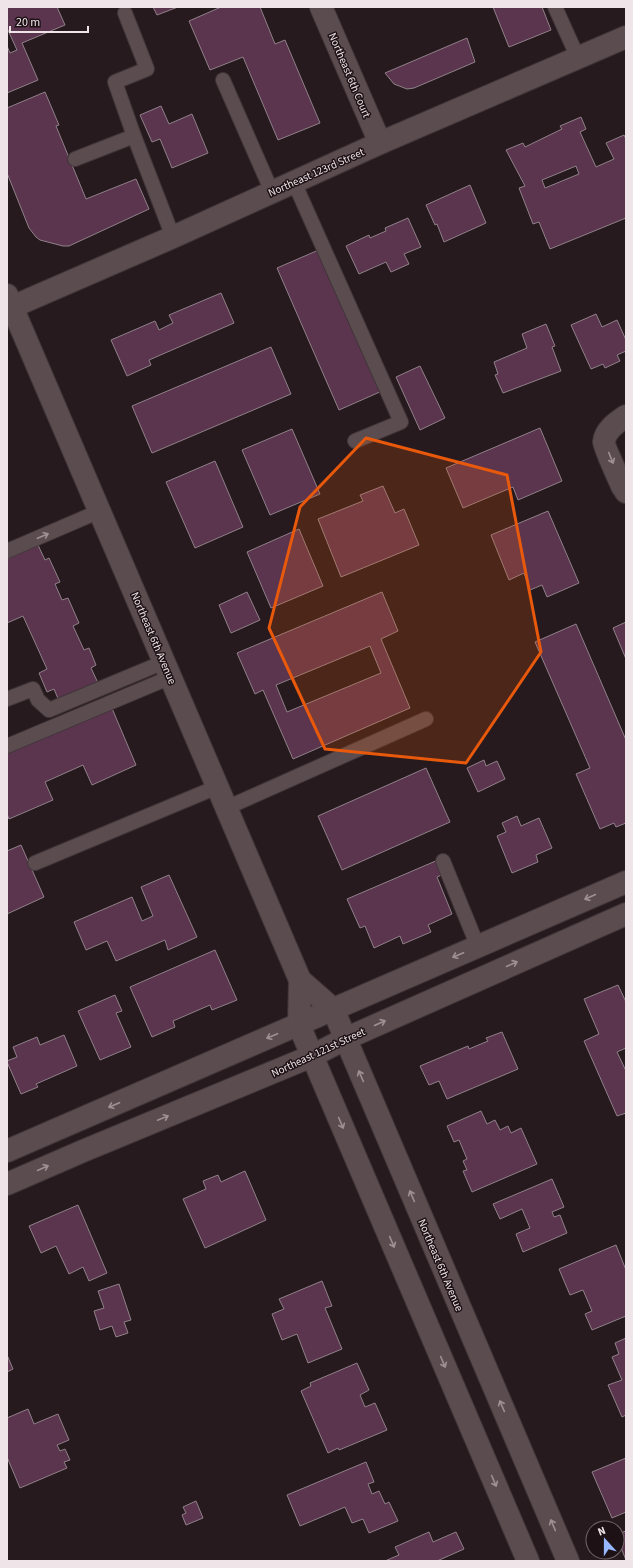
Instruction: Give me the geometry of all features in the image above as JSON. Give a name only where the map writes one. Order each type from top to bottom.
[{"type":"street","name":"Northeast 6th Court","points":[[321,7],[380,144]]},
{"type":"street","name":"Northeast 123rd Street","points":[[9,304],[173,237],[380,144],[626,37]]},
{"type":"street","name":"Northeast 6th Avenue","points":[[9,304],[100,511],[300,980],[333,1010],[568,1561]]},
{"type":"street","points":[[626,416],[607,431],[604,442],[622,486],[626,492]]},
{"type":"street","points":[[7,1151],[626,882]]},
{"type":"street","name":"Northeast 121st Street","points":[[7,1184],[312,1056],[345,1039],[626,914]]},
{"type":"street","name":"Northeast 6th Avenue","points":[[300,980],[299,1025],[528,1561]]},
{"type":"lane","points":[[555,7],[578,58]]},
{"type":"lane","points":[[125,14],[147,69],[115,82],[173,237]]},
{"type":"lane","points":[[223,80],[272,192]]},
{"type":"lane","points":[[75,159],[134,136]]},
{"type":"lane","points":[[294,182],[401,422],[356,442]]},
{"type":"lane","points":[[7,551],[100,511]]},
{"type":"lane","points":[[7,699],[33,689],[38,700],[50,710],[167,670]]},
{"type":"lane","points":[[7,746],[167,670]]},
{"type":"lane","points":[[226,808],[426,719]]},
{"type":"lane","points":[[35,864],[217,787]]},
{"type":"lane","points":[[443,861],[478,947]]},
{"type":"highlighted area","points":[[366,438],[507,475],[541,652],[466,763],[325,749],[269,628],[300,507]]},
{"type":"building","points":[[7,7],[57,7],[65,25],[22,43],[38,80],[7,93],[7,46],[10,53],[17,50],[7,28]]},
{"type":"building","points":[[153,7],[178,7],[157,15]]},
{"type":"building","points":[[221,7],[260,7],[275,44],[285,40],[320,123],[278,140],[243,57],[210,70],[189,21]]},
{"type":"building","points":[[493,7],[542,7],[551,30],[509,47]]},
{"type":"building","points":[[467,38],[475,62],[414,88],[407,89],[394,84],[385,73]]},
{"type":"building","points":[[45,92],[59,125],[56,126],[86,199],[136,179],[149,209],[69,246],[63,246],[40,240],[36,237],[29,228],[7,173],[7,108]]},
{"type":"building","points":[[161,106],[169,124],[192,114],[208,153],[172,168],[160,139],[152,142],[140,115]]},
{"type":"building","points":[[581,117],[586,129],[580,132],[596,167],[614,159],[606,143],[624,135],[626,139],[626,218],[550,249],[539,222],[533,224],[519,188],[525,186],[506,150],[523,143],[525,147],[562,129],[560,126]],"holes":[[[576,166],[579,174],[545,188],[542,180]]]},
{"type":"building","points":[[470,185],[486,223],[444,242],[437,224],[435,225],[426,205]]},
{"type":"building","points":[[408,218],[421,247],[404,254],[409,264],[391,272],[386,262],[359,274],[346,246],[369,235],[370,238],[386,231],[385,228]]},
{"type":"building","points":[[321,249],[382,391],[339,410],[277,268]]},
{"type":"building","points":[[221,293],[234,323],[149,360],[151,365],[127,376],[111,340],[155,321],[159,330],[173,323],[169,315]]},
{"type":"building","points":[[596,314],[602,327],[617,320],[626,340],[626,351],[617,355],[620,361],[605,368],[603,364],[591,369],[571,325]]},
{"type":"building","points":[[546,324],[555,346],[552,347],[561,371],[503,393],[495,375],[498,374],[494,362],[527,348],[522,334]]},
{"type":"building","points":[[271,347],[291,394],[152,453],[132,406]]},
{"type":"building","points":[[420,366],[445,418],[420,430],[396,377]]},
{"type":"building","points":[[540,428],[562,481],[518,500],[513,487],[463,508],[446,468]]},
{"type":"building","points":[[292,429],[320,494],[270,515],[242,450]]},
{"type":"building","points":[[215,461],[243,527],[195,548],[166,482]]},
{"type":"building","points":[[383,486],[395,513],[404,509],[419,545],[341,577],[318,519],[363,501],[360,495]]},
{"type":"building","points":[[548,511],[579,583],[547,597],[542,585],[530,590],[524,573],[509,580],[491,535]]},
{"type":"building","points":[[299,529],[323,586],[271,608],[247,552]]},
{"type":"building","points":[[38,545],[45,560],[49,558],[60,582],[55,584],[62,600],[68,598],[79,623],[73,626],[84,650],[89,648],[96,665],[91,668],[98,683],[59,701],[54,689],[47,692],[39,673],[47,669],[23,616],[7,623],[7,559]]},
{"type":"building","points":[[247,592],[260,620],[231,633],[219,605]]},
{"type":"building","points":[[382,592],[398,631],[381,639],[410,708],[293,759],[263,690],[255,694],[237,653]],"holes":[[[370,646],[381,673],[287,712],[276,685]]]},
{"type":"building","points":[[626,622],[626,659],[613,628]]},
{"type":"building","points":[[576,624],[626,740],[626,823],[616,827],[614,823],[600,829],[576,774],[590,768],[535,642]]},
{"type":"building","points":[[111,706],[136,765],[92,785],[83,765],[45,782],[53,800],[9,819],[7,814],[7,751]]},
{"type":"building","points":[[484,760],[486,766],[497,761],[505,779],[478,792],[467,768]]},
{"type":"building","points":[[426,768],[450,822],[342,870],[318,816]]},
{"type":"building","points":[[517,816],[521,826],[539,818],[552,848],[536,855],[538,862],[512,873],[497,836],[506,832],[502,823]]},
{"type":"building","points":[[21,845],[44,897],[7,914],[7,851]]},
{"type":"building","points":[[438,860],[444,874],[437,877],[452,914],[428,925],[431,932],[403,944],[400,936],[374,948],[365,926],[360,928],[347,899]]},
{"type":"building","points":[[169,875],[197,937],[168,950],[165,940],[116,961],[107,941],[86,950],[74,922],[132,897],[142,921],[153,916],[141,887]]},
{"type":"building","points":[[215,950],[237,1000],[212,1010],[210,1005],[173,1021],[175,1027],[152,1037],[130,987]]},
{"type":"building","points":[[618,985],[626,1002],[626,1048],[617,1052],[626,1071],[626,1113],[617,1116],[584,1041],[599,1034],[584,999]]},
{"type":"building","points":[[115,995],[122,1011],[116,1013],[131,1047],[100,1060],[78,1011]]},
{"type":"building","points":[[502,1032],[518,1069],[447,1099],[439,1081],[429,1085],[420,1066],[468,1046],[469,1049],[488,1041],[486,1038]]},
{"type":"building","points":[[64,1035],[77,1066],[36,1084],[38,1087],[21,1094],[7,1062],[17,1057],[13,1047],[37,1037],[40,1045]]},
{"type":"building","points":[[481,1111],[487,1124],[495,1120],[500,1130],[508,1126],[511,1133],[521,1128],[537,1164],[472,1192],[463,1171],[467,1170],[463,1161],[467,1159],[459,1140],[454,1142],[447,1126]]},
{"type":"building","points":[[245,1171],[266,1220],[205,1248],[183,1199],[206,1189],[203,1181],[218,1175],[221,1182]]},
{"type":"building","points":[[552,1179],[564,1207],[552,1212],[554,1217],[560,1215],[567,1233],[523,1252],[516,1234],[530,1228],[522,1209],[500,1219],[493,1204]]},
{"type":"building","points":[[78,1205],[107,1273],[89,1281],[83,1267],[69,1274],[56,1246],[41,1253],[29,1226]]},
{"type":"building","points":[[616,1245],[626,1270],[626,1316],[592,1330],[585,1314],[592,1311],[583,1290],[570,1295],[559,1269]]},
{"type":"building","points":[[322,1281],[332,1306],[325,1308],[342,1349],[308,1363],[297,1334],[282,1340],[272,1314],[284,1309],[279,1299]]},
{"type":"building","points":[[119,1284],[131,1320],[124,1322],[128,1333],[116,1337],[112,1326],[100,1330],[94,1311],[104,1308],[98,1291]]},
{"type":"building","points":[[626,1338],[626,1415],[622,1417],[608,1385],[622,1380],[612,1357],[619,1354],[615,1343]]},
{"type":"building","points":[[7,1355],[13,1369],[7,1372]]},
{"type":"building","points":[[357,1363],[369,1390],[360,1395],[365,1407],[375,1403],[387,1430],[339,1450],[338,1448],[328,1453],[301,1391],[311,1386],[310,1383]]},
{"type":"building","points":[[28,1409],[34,1424],[58,1414],[69,1440],[57,1445],[60,1451],[65,1449],[70,1460],[64,1462],[67,1468],[20,1488],[7,1457],[7,1418]]},
{"type":"building","points":[[626,1458],[626,1512],[612,1518],[592,1472]]},
{"type":"building","points":[[366,1462],[374,1482],[368,1484],[372,1494],[379,1491],[385,1504],[389,1502],[398,1521],[369,1533],[363,1519],[352,1523],[345,1507],[300,1526],[287,1495]]},
{"type":"building","points":[[196,1501],[203,1518],[186,1525],[182,1515],[186,1513],[183,1507]]},
{"type":"building","points":[[626,1531],[626,1560],[625,1558]]},
{"type":"building","points":[[429,1532],[433,1542],[456,1532],[464,1549],[437,1561],[385,1561],[399,1555],[395,1547]]}]
